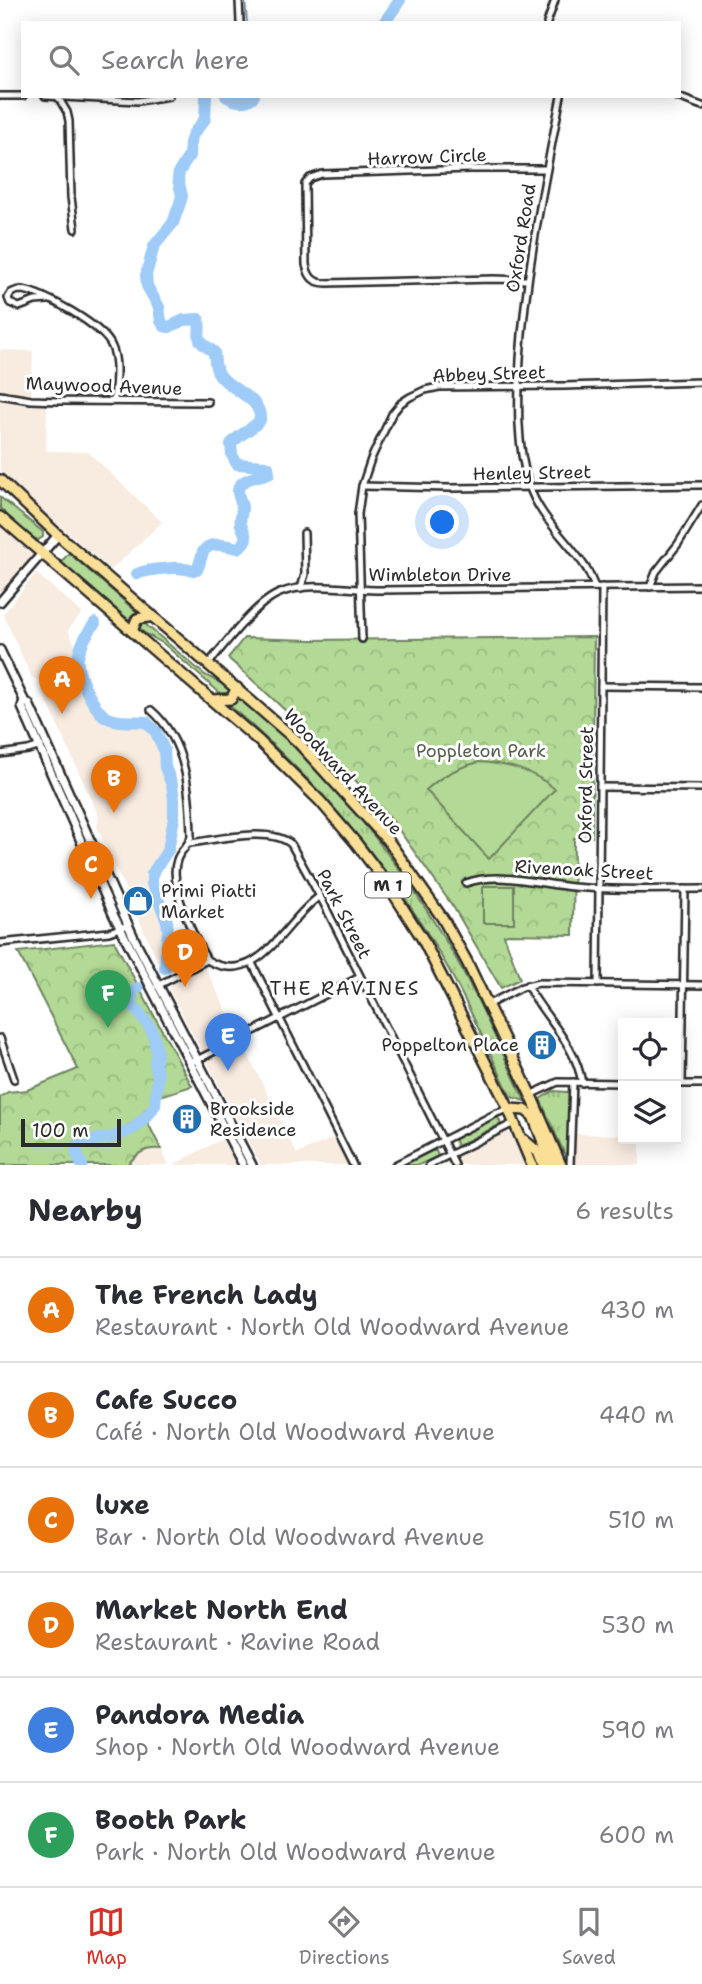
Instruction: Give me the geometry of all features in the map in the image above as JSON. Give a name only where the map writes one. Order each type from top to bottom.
[{"type":"main road","name":"Woodward Avenue","points":[[0,480],[58,535],[298,741],[389,842],[443,919],[467,962],[561,1165]]},
{"type":"main road","name":"Woodward Avenue","points":[[0,517],[285,765],[356,843],[390,888],[422,938],[509,1109],[532,1165]]},
{"type":"main road","points":[[132,631],[137,619],[153,616]]},
{"type":"main road","points":[[213,700],[231,699],[237,688]]},
{"type":"main road","points":[[509,1109],[525,1110],[533,1116],[552,1165]]},
{"type":"main road","points":[[521,1136],[538,1152],[543,1165]]},
{"type":"street","points":[[239,0],[240,21]]},
{"type":"street","points":[[548,21],[555,0]]},
{"type":"street","points":[[0,96],[21,96]]},
{"type":"street","points":[[59,98],[67,112],[75,229]]},
{"type":"street","points":[[67,112],[78,98],[138,101],[157,98]]},
{"type":"street","name":"Oxford Road","points":[[519,386],[527,280],[561,98]]},
{"type":"street","points":[[680,98],[702,106]]},
{"type":"street","name":"Harrow Circle","points":[[527,280],[327,283],[313,280],[307,271],[304,189],[310,178],[322,174],[546,169]]},
{"type":"street","points":[[48,300],[19,307],[10,303],[8,298],[13,292],[22,290],[48,300],[62,306],[93,325],[111,343],[115,360],[114,401]]},
{"type":"street","name":"Abbey Street","points":[[362,639],[358,514],[362,486],[392,414],[401,403],[425,390],[439,387],[702,382]]},
{"type":"street","points":[[519,386],[519,435],[530,488],[541,510],[598,587]]},
{"type":"street","name":"Maywood Avenue","points":[[0,395],[31,400],[208,402]]},
{"type":"street","name":"Henley Street","points":[[362,486],[530,488],[702,485]]},
{"type":"street","points":[[650,587],[656,572],[678,544],[702,505]]},
{"type":"street","points":[[301,588],[305,574],[304,533]]},
{"type":"street","points":[[0,602],[58,535]]},
{"type":"street","name":"Wimbleton Drive","points":[[209,663],[265,601],[280,593],[301,588],[702,586]]},
{"type":"street","name":"Oxford Street","points":[[598,587],[601,686],[598,984]]},
{"type":"street","points":[[0,650],[24,700],[22,707],[91,839],[124,927]]},
{"type":"street","points":[[601,686],[702,687]]},
{"type":"street","points":[[150,710],[170,731],[183,761],[190,843],[178,856],[176,875],[184,914],[207,960]]},
{"type":"street","points":[[0,754],[44,745]]},
{"type":"street","points":[[44,745],[82,842],[124,927],[194,1062],[252,1165]]},
{"type":"street","points":[[600,787],[702,788]]},
{"type":"street","name":"Park Street","points":[[190,843],[241,836],[271,836],[291,844],[320,896],[455,1165]]},
{"type":"street","points":[[82,842],[91,839]]},
{"type":"street","name":"Rivenoak Street","points":[[466,883],[477,879],[573,887],[702,889]]},
{"type":"street","points":[[679,1081],[685,889]]},
{"type":"street","points":[[155,987],[207,960],[241,967],[251,963],[320,896]]},
{"type":"street","points":[[0,943],[108,932],[124,927]]},
{"type":"street","points":[[251,963],[353,1165]]},
{"type":"street","points":[[194,1062],[360,977]]},
{"type":"street","points":[[487,1005],[527,985],[538,983],[702,985]]},
{"type":"street","points":[[527,985],[564,1037],[582,1083]]},
{"type":"street","points":[[0,1038],[14,1079]]},
{"type":"street","points":[[194,1062],[243,1165]]},
{"type":"street","points":[[570,1165],[573,1082]]},
{"type":"street","points":[[530,1095],[552,1084],[618,1083]]},
{"type":"street","points":[[681,1084],[702,1084]]},
{"type":"street","points":[[395,1165],[509,1109]]},
{"type":"street","points":[[429,1165],[515,1123]]},
{"type":"shaded area","points":[[0,350],[33,351],[31,402],[47,404],[46,451],[88,452],[162,522],[111,570],[39,508],[0,470]]},
{"type":"shaded area","points":[[0,526],[33,556],[0,595]]},
{"type":"shaded area","points":[[36,573],[82,613],[68,630],[79,654],[78,667],[81,675],[99,712],[117,721],[146,722],[156,732],[164,750],[165,767],[173,789],[174,812],[168,850],[152,874],[168,931],[160,966],[97,826],[99,817],[37,679],[32,678],[3,614]]},
{"type":"shaded area","points":[[205,967],[297,1154],[335,1137],[349,1165],[261,1165],[169,989],[192,972]]},
{"type":"shaded area","points":[[507,1132],[514,1136],[526,1165],[441,1165]]},
{"type":"shaded area","points":[[576,1134],[618,1135],[618,1144],[640,1144],[640,1165],[575,1165]]},
{"type":"shaded area","points":[[222,1139],[236,1165],[173,1165],[218,1141]]},
{"type":"shaded area","points":[[161,1149],[169,1165],[127,1165],[142,1151]]},
{"type":"green space","points":[[0,497],[43,532],[43,537],[38,540],[18,526],[0,508]]},
{"type":"green space","points":[[69,553],[138,613],[129,620],[61,562]]},
{"type":"green space","points":[[140,623],[145,624],[205,675],[226,686],[229,691],[227,694],[221,694],[164,644],[143,632],[138,626]]},
{"type":"green space","name":"Poppleton Park","points":[[594,637],[592,837],[574,838],[573,935],[504,935],[520,979],[501,988],[454,908],[389,816],[310,734],[228,658],[244,638],[311,640]]},
{"type":"green space","points":[[238,697],[269,723],[327,780],[403,875],[458,962],[525,1101],[511,1097],[445,963],[391,878],[315,788],[260,732],[230,706]]},
{"type":"green space","points":[[479,762],[519,769],[538,777],[555,789],[489,859],[426,790],[451,772]]},
{"type":"green space","points":[[483,886],[514,886],[514,923],[483,923]]},
{"type":"green space","points":[[114,941],[192,1086],[160,1096],[159,1102],[146,1119],[161,1149],[142,1152],[127,1165],[0,1165],[0,1097],[8,1092],[27,1090],[78,1069],[18,952]]},
{"type":"green space","points":[[553,1091],[568,1092],[569,1095],[568,1155],[564,1153],[540,1099]]},
{"type":"green space","points":[[498,1117],[501,1124],[457,1146],[454,1139]]},
{"type":"green space","points":[[436,1151],[438,1156],[419,1165],[403,1165]]},
{"type":"waterway","points":[[245,0],[247,21]]},
{"type":"waterway","points":[[385,21],[400,0]]},
{"type":"waterway","points":[[137,574],[173,568],[197,570],[206,548],[219,545],[238,548],[245,542],[246,537],[240,523],[242,508],[239,486],[248,479],[269,473],[268,467],[265,466],[237,464],[232,455],[231,444],[260,420],[256,406],[217,372],[214,352],[200,341],[199,319],[164,326],[159,307],[147,286],[146,275],[154,246],[173,223],[180,203],[182,196],[179,172],[189,156],[193,134],[205,119],[206,98]]},
{"type":"waterway","points":[[230,98],[240,101],[251,98]]},
{"type":"waterway","points":[[95,623],[78,657],[79,672],[87,691],[97,708],[108,718],[146,722],[156,732],[164,750],[165,767],[172,785],[174,818],[168,850],[152,874],[152,884],[167,921],[165,968]]},
{"type":"waterway","points":[[82,1165],[76,1153],[79,1144],[114,1137],[134,1128],[155,1105],[157,1055],[150,1027],[131,1003],[132,993],[138,988]]},
{"type":"place","name":"The French Lady","points":[[62,714]]},
{"type":"place","name":"Cafe Succo","points":[[114,813]]},
{"type":"place","name":"luxe","points":[[91,899]]},
{"type":"place","name":"Primi Piatti Market","points":[[138,901]]},
{"type":"place","name":"Market North End","points":[[185,987]]},
{"type":"place","name":"Booth Park","points":[[108,1028]]},
{"type":"place","name":"Poppelton Place","points":[[542,1045]]},
{"type":"place","name":"Pandora Media","points":[[228,1071]]},
{"type":"place","name":"Brookside Residence","points":[[187,1119]]},
{"type":"district","name":"THE RAVINES","points":[[345,988]]}]
